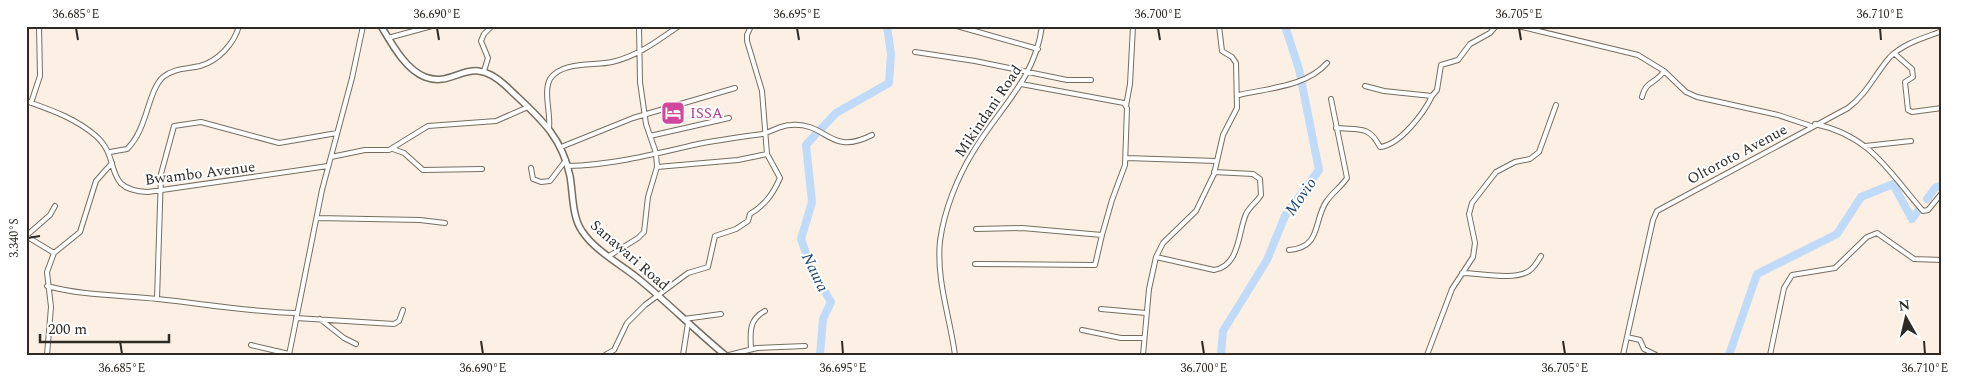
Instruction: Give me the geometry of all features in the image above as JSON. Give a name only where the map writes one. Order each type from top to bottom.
[{"type":"street","points":[[39,26],[40,76],[28,102],[53,110],[85,128],[96,136],[110,152],[127,149],[141,130],[162,78],[173,71],[199,66],[214,60],[233,40],[239,26]]},
{"type":"street","points":[[250,345],[289,355],[328,166],[363,26]]},
{"type":"street","points":[[381,26],[412,68],[425,77],[437,79],[474,70],[484,71],[488,58],[481,41],[484,34],[492,26]]},
{"type":"street","points":[[388,38],[432,26]]},
{"type":"street","points":[[609,256],[638,238],[644,232],[648,197],[657,167],[656,154],[645,114],[639,54],[639,26]]},
{"type":"street","points":[[549,128],[548,84],[553,76],[568,68],[612,62],[639,54],[679,26]]},
{"type":"street","points":[[605,355],[614,350],[627,323],[658,295],[688,273],[708,267],[715,236],[745,224],[750,214],[759,209],[770,197],[780,176],[767,154],[761,84],[747,41],[747,35],[751,26]]},
{"type":"street","points":[[957,26],[1038,49]]},
{"type":"street","name":"Mikindani Road","points":[[955,355],[942,286],[940,241],[954,192],[963,171],[973,151],[1028,72],[1038,49],[1042,26]]},
{"type":"street","points":[[976,264],[1095,265],[1113,196],[1124,172],[1126,158],[1126,106],[1129,92],[1133,26]]},
{"type":"street","points":[[1142,355],[1146,313],[1156,257],[1162,243],[1196,211],[1214,172],[1224,135],[1237,108],[1239,96],[1236,63],[1222,51],[1219,26]]},
{"type":"street","points":[[1336,128],[1368,131],[1375,135],[1380,147],[1386,146],[1410,128],[1437,90],[1442,66],[1458,60],[1470,44],[1490,33],[1496,26]]},
{"type":"street","points":[[1518,26],[1638,54],[1664,71],[1686,92],[1697,97],[1845,132],[1865,146],[1912,196],[1923,211],[1928,210],[1942,193]]},
{"type":"street","name":"Oltoroto Avenue","points":[[1623,355],[1653,220],[1658,211],[1740,168],[1813,125],[1854,104],[1866,92],[1894,54],[1913,42],[1942,30]]},
{"type":"street","points":[[915,52],[975,61],[1075,82],[1091,80]]},
{"type":"street","points":[[1894,54],[1912,70],[1913,78],[1905,82],[1908,110],[1912,112],[1942,108]]},
{"type":"street","points":[[1239,96],[1298,82],[1321,71],[1328,63]]},
{"type":"street","name":"Sanawari Road","points":[[484,71],[498,79],[528,107],[549,128],[561,146],[566,160],[580,228],[587,238],[658,295],[686,322],[727,355]]},
{"type":"street","points":[[1642,97],[1647,84],[1659,77],[1664,71]]},
{"type":"street","points":[[1021,84],[1117,100],[1126,106]]},
{"type":"street","points":[[1365,86],[1384,91],[1432,96]]},
{"type":"street","points":[[561,146],[645,114],[735,88]]},
{"type":"street","points":[[1289,250],[1305,246],[1311,241],[1327,201],[1341,188],[1347,178],[1331,99]]},
{"type":"street","points":[[1428,355],[1450,294],[1471,261],[1474,252],[1475,243],[1469,214],[1472,202],[1496,172],[1515,162],[1530,158],[1539,152],[1556,105]]},
{"type":"street","points":[[393,149],[428,126],[496,121],[528,107]]},
{"type":"street","points":[[650,136],[728,118]]},
{"type":"street","points":[[157,299],[162,168],[176,124],[202,122],[273,142],[337,133]]},
{"type":"street","points":[[567,166],[594,166],[766,133],[781,126],[800,124],[846,144],[860,141],[872,135]]},
{"type":"street","points":[[1865,146],[1911,141]]},
{"type":"street","points":[[331,157],[365,150],[393,149],[404,153],[423,170],[482,169]]},
{"type":"street","name":"Bwambo Avenue","points":[[110,152],[118,181],[129,191],[161,190],[328,166]]},
{"type":"street","points":[[657,167],[738,160],[767,154]]},
{"type":"street","points":[[1126,158],[1217,161]]},
{"type":"street","points":[[531,168],[533,179],[541,182],[550,181],[566,160]]},
{"type":"street","points":[[47,355],[51,295],[47,286],[47,269],[54,253],[80,232],[96,180],[112,163]]},
{"type":"street","points":[[1156,257],[1214,270],[1223,267],[1231,258],[1243,232],[1246,213],[1261,195],[1260,179],[1253,174],[1214,172]]},
{"type":"street","points":[[54,253],[26,236],[50,215],[55,206]]},
{"type":"street","points":[[317,218],[420,220],[445,223]]},
{"type":"street","points":[[976,228],[1022,228],[1102,235]]},
{"type":"street","points":[[1770,355],[1784,288],[1792,275],[1835,268],[1868,237],[1877,233],[1914,258],[1942,260]]},
{"type":"street","points":[[1462,273],[1495,276],[1525,273],[1532,269],[1541,256]]},
{"type":"street","points":[[47,286],[83,293],[157,299],[259,312],[297,313]]},
{"type":"street","points":[[1101,309],[1146,313]]},
{"type":"street","points":[[296,318],[394,324],[399,321],[404,310]]},
{"type":"street","points":[[751,349],[752,323],[758,314],[765,310]]},
{"type":"street","points":[[683,355],[686,322],[720,314]]},
{"type":"street","points":[[320,319],[344,338],[356,344]]},
{"type":"street","points":[[1082,330],[1121,338],[1143,338]]},
{"type":"street","points":[[1627,337],[1640,340],[1644,349],[1656,355]]},
{"type":"street","points":[[727,355],[751,349],[805,346]]},
{"type":"waterway","name":"Naura","points":[[821,129],[836,113],[889,83],[891,54],[887,26]]},
{"type":"waterway","name":"Movio","points":[[1221,355],[1223,331],[1267,260],[1285,216],[1319,170],[1299,69],[1285,26]]},
{"type":"waterway","name":"Naura","points":[[816,134],[806,145],[812,202],[801,239],[812,270],[831,302],[823,319],[820,355]]},
{"type":"waterway","points":[[1729,355],[1757,274],[1837,234],[1861,197],[1893,184],[1912,219],[1917,212]]},
{"type":"waterway","points":[[1927,199],[1935,188],[1942,185]]},
{"type":"place","name":"ISSA","points":[[673,113]]}]
